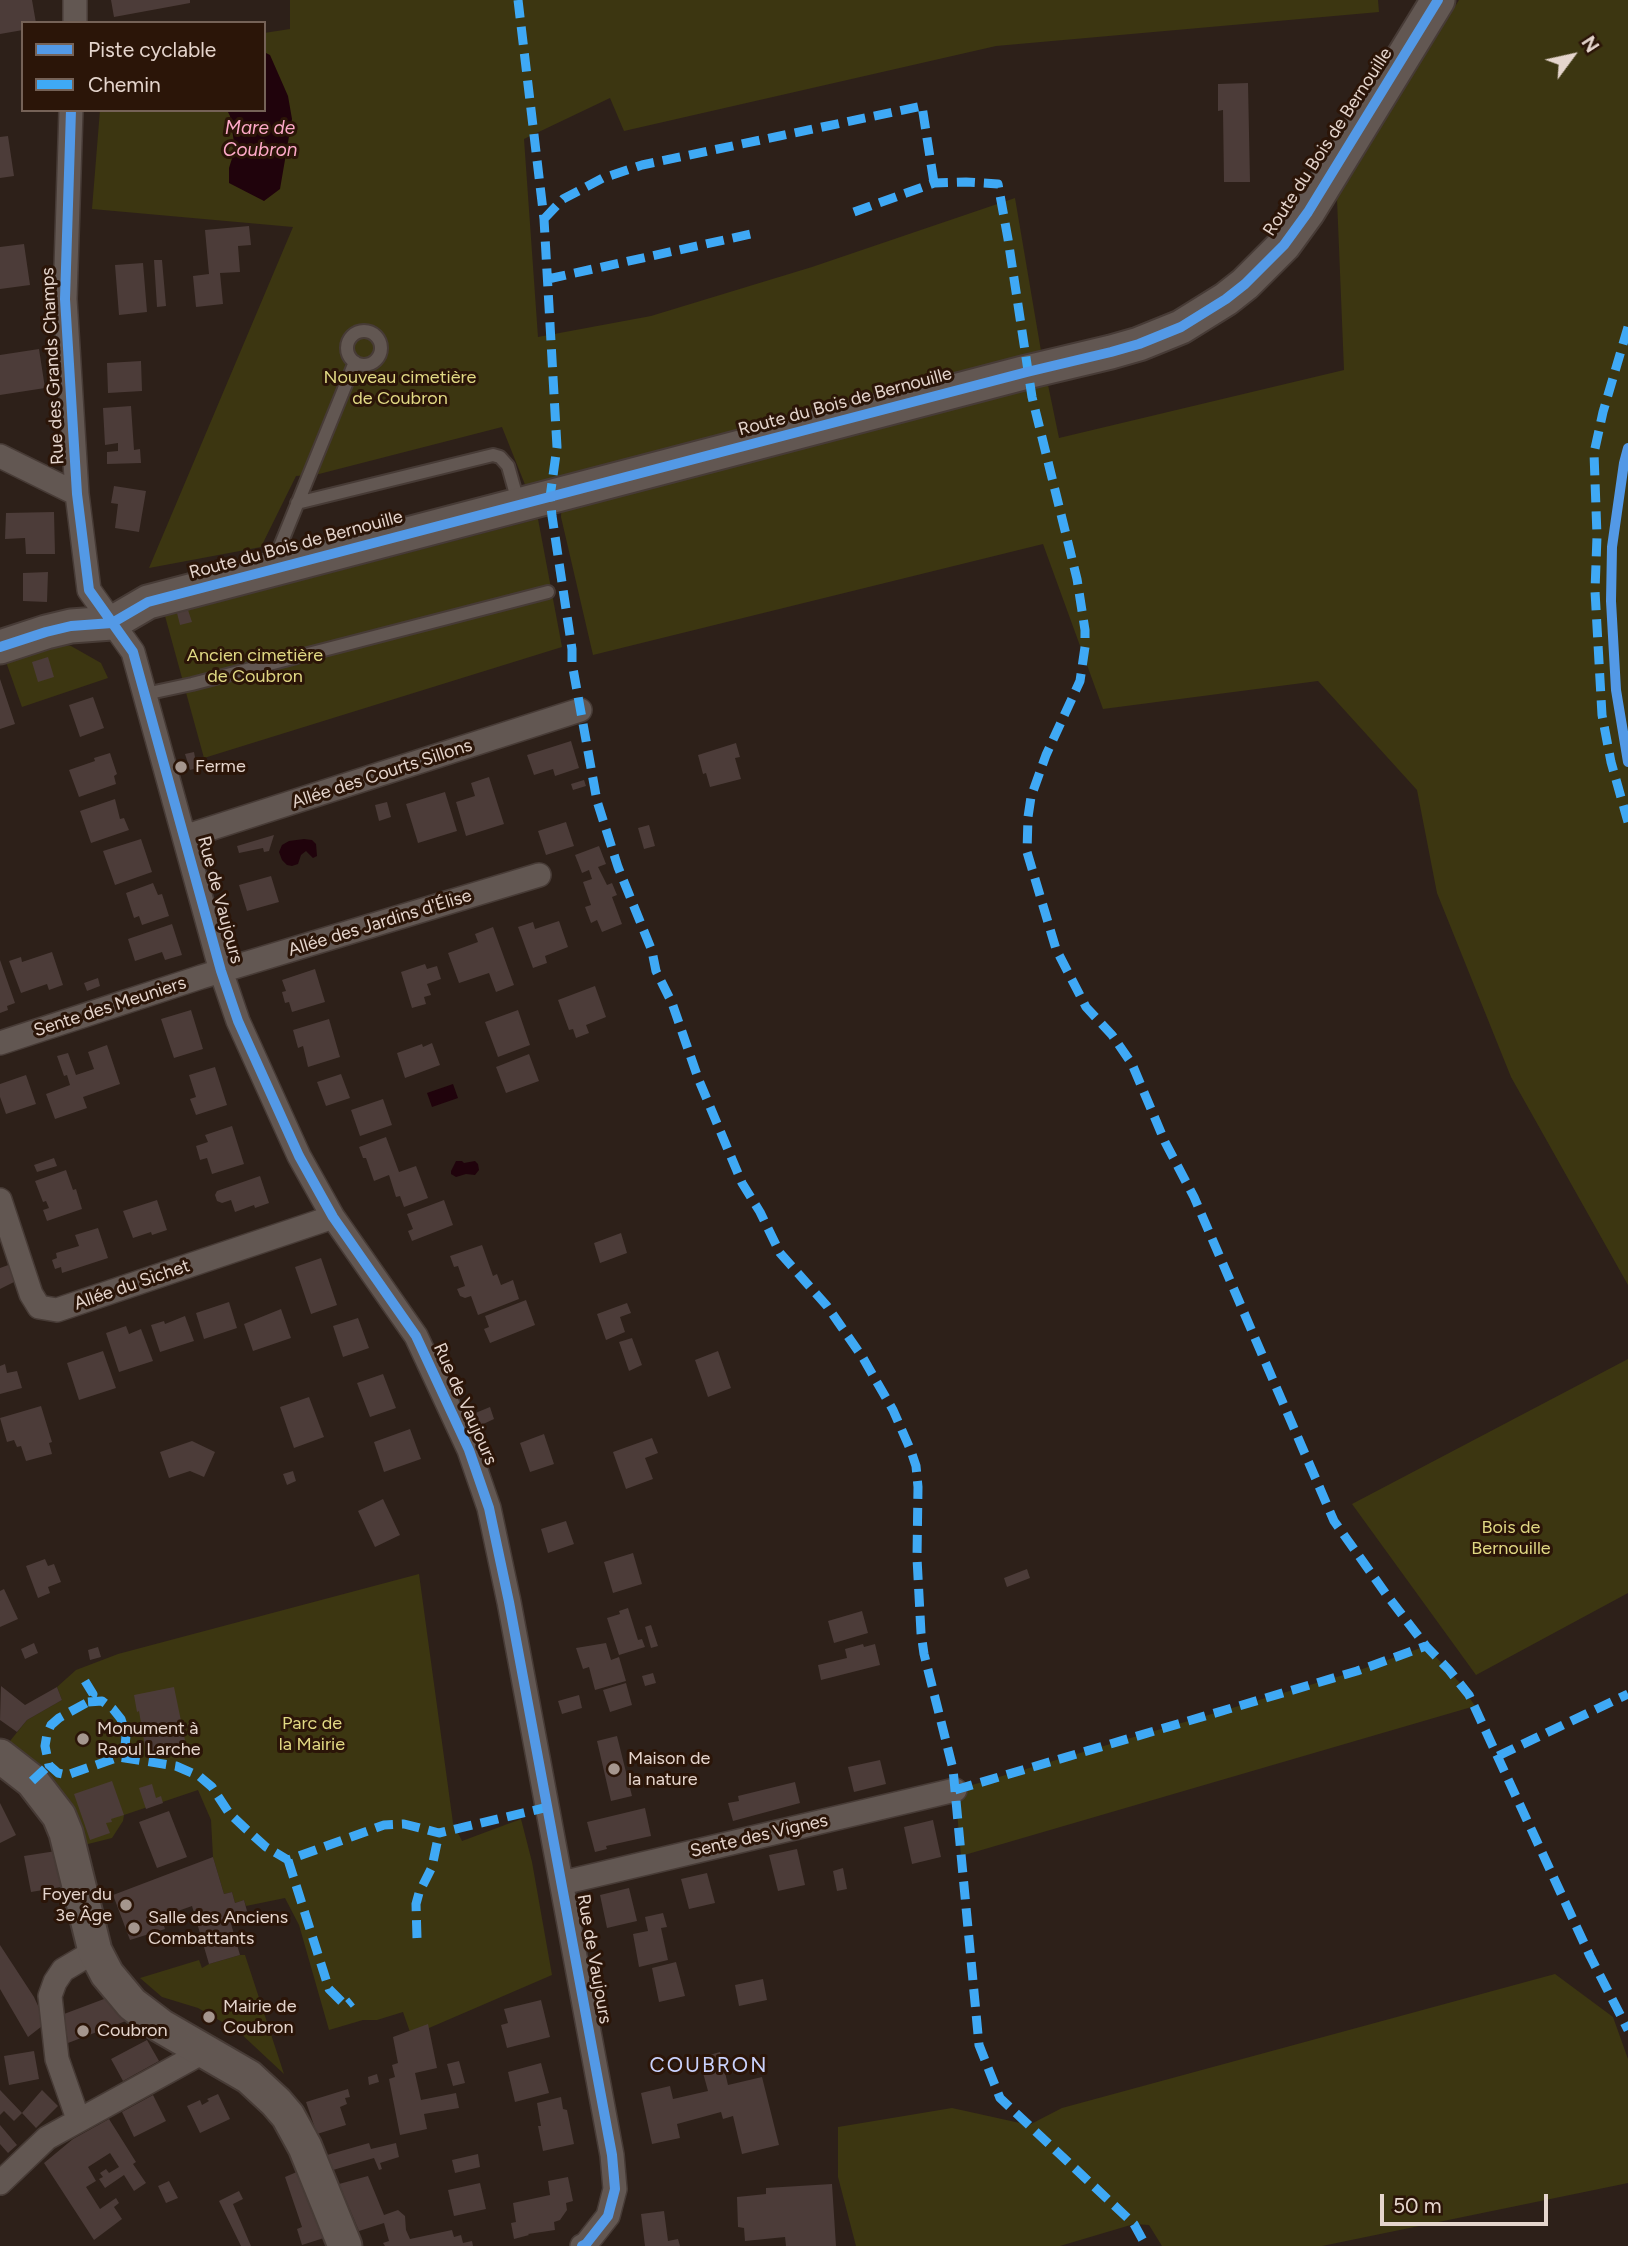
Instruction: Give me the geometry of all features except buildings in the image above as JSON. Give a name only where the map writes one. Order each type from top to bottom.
[{"type":"street","points":[[75,0],[75,21]]},
{"type":"street","name":"Route du Bois de Bernouille","points":[[111,623],[148,603],[1111,352],[1181,327],[1245,284],[1284,245],[1308,212],[1438,0]]},
{"type":"street","name":"Rue des Grands Champs","points":[[71,112],[65,299],[77,494],[89,590],[111,623]]},
{"type":"street","points":[[0,456],[77,494]]},
{"type":"street","points":[[0,647],[71,626],[111,623]]},
{"type":"street","name":"Rue de Vaujours","points":[[111,623],[133,652],[221,971],[238,1021],[293,1144],[333,1217],[416,1336],[469,1450],[489,1508],[612,2155],[615,2189],[608,2216],[582,2246]]},
{"type":"street","name":"Allée des Courts Sillons","points":[[184,837],[580,710]]},
{"type":"street","name":"Allée des Jardins d'Élise","points":[[221,971],[539,875]]},
{"type":"street","name":"Sente des Meuniers","points":[[0,1043],[221,971]]},
{"type":"street","name":"Allée du Sichet","points":[[0,1200],[31,1294],[39,1307],[57,1310],[333,1217]]},
{"type":"street","points":[[0,1756],[32,1781],[59,1816],[66,1833],[95,1951],[107,1974],[132,2004],[161,2026],[249,2077],[276,2102],[288,2116],[305,2147],[345,2246]]},
{"type":"street","name":"Sente des Vignes","points":[[562,1883],[955,1790]]},
{"type":"street","points":[[78,2119],[57,2059],[51,1996],[55,1982],[63,1970],[95,1951]]},
{"type":"street","points":[[0,2183],[47,2138],[205,2052]]},
{"type":"lane","points":[[271,570],[355,362]]},
{"type":"lane","points":[[297,503],[493,456],[500,457],[508,466],[519,506]]},
{"type":"lane","points":[[145,694],[548,592]]},
{"type":"green space","name":"Nouveau cimetière de Coubron","points":[[290,0],[1378,0],[1379,12],[996,46],[624,131],[610,98],[524,139],[538,337],[651,316],[812,267],[1015,198],[1059,438],[1344,370],[1337,199],[1459,0],[1628,0],[1628,1285],[1511,1077],[1437,893],[1417,790],[1318,681],[1103,709],[1043,544],[593,655],[561,517],[562,480],[526,487],[502,427],[319,474],[296,476],[261,547],[149,568],[293,227],[92,209],[100,112],[266,112],[266,33],[290,29]]},
{"type":"green space","name":"Ancien cimetière de Coubron","points":[[538,519],[562,647],[204,758],[165,616]]},
{"type":"green space","points":[[58,644],[71,646],[101,663],[108,678],[22,707],[5,659]]},
{"type":"green space","name":"Bois de Bernouille","points":[[1628,1359],[1628,1593],[1476,1675],[1352,1504]]},
{"type":"green space","name":"Parc de la Mairie","points":[[419,1574],[453,1823],[462,1841],[521,1819],[532,1862],[552,1975],[429,2028],[410,2032],[403,2012],[329,2030],[299,1925],[285,1898],[246,1906],[244,1900],[235,1903],[232,1892],[224,1894],[213,1857],[211,1820],[198,1790],[124,1815],[112,1838],[84,1845],[32,1762],[10,1741],[27,1720],[62,1700],[57,1687],[76,1670],[118,1654]]},
{"type":"green space","points":[[1426,1646],[1459,1682],[1475,1706],[961,1856],[955,1790],[1357,1671]]},
{"type":"green space","points":[[245,1955],[284,2074],[238,2031],[198,2008],[162,1997],[140,1978],[199,1960],[202,1968]]},
{"type":"green space","points":[[1555,1974],[1613,2017],[1628,2059],[1628,2183],[1322,2246],[1162,2246],[1149,2225],[1134,2224],[1060,2246],[856,2246],[838,2177],[838,2127],[952,2108],[1029,2125],[1062,2108]]},
{"type":"water","name":"Mare de Coubron","points":[[266,53],[270,55],[288,96],[292,119],[280,189],[264,201],[229,183],[229,168],[235,149],[228,112],[266,112]]},
{"type":"water","points":[[304,839],[312,840],[316,844],[317,856],[313,858],[306,851],[301,855],[298,864],[287,865],[279,852],[282,845]]},
{"type":"water","points":[[453,1084],[458,1098],[432,1107],[427,1093]]},
{"type":"water","points":[[456,1161],[475,1161],[479,1170],[475,1175],[456,1177],[451,1171]]},
{"type":"marked path","points":[[518,0],[544,219],[557,447],[550,497],[572,663],[597,801],[618,867],[652,951],[656,971],[672,1003],[698,1078],[742,1183],[780,1253],[827,1306],[863,1358],[893,1410],[916,1466],[921,1633],[953,1769],[979,2045],[1000,2098],[1134,2224],[1146,2246]]},
{"type":"marked path","points":[[544,219],[563,199],[603,178],[642,165],[922,106],[934,183]]},
{"type":"marked path","points":[[854,212],[934,183],[998,184],[1032,397],[1077,579],[1085,630],[1080,681],[1046,755],[1031,797],[1028,817],[1027,852],[1056,949],[1086,1007],[1112,1035],[1132,1064],[1165,1142],[1194,1197],[1334,1521],[1426,1646],[1469,1695],[1590,1956],[1628,2030]]},
{"type":"marked path","points":[[548,279],[751,234]]},
{"type":"marked path","points":[[1628,327],[1594,453],[1597,536],[1595,591],[1602,715],[1611,762],[1628,822]]},
{"type":"marked path","points":[[955,1790],[1357,1671],[1426,1646]]},
{"type":"marked path","points":[[85,1681],[93,1694],[88,1702],[59,1718],[51,1725],[47,1734],[45,1746],[49,1765],[58,1773],[67,1775],[119,1757],[176,1766],[199,1776],[212,1787],[229,1813],[266,1847],[288,1860],[384,1825],[404,1824],[439,1833],[548,1807]]},
{"type":"marked path","points":[[1498,1756],[1628,1694]]},
{"type":"marked path","points":[[88,1702],[102,1701],[121,1719],[126,1735],[125,1747],[119,1757]]},
{"type":"marked path","points":[[32,1781],[49,1765]]},
{"type":"marked path","points":[[417,1938],[416,1904],[432,1867],[439,1833]]},
{"type":"marked path","points":[[288,1860],[329,1989],[346,2006],[352,2001]]},
{"type":"cycle path","points":[[0,647],[71,626],[112,623],[148,602],[1111,352],[1181,327],[1245,284],[1284,245],[1308,212],[1438,0]]},
{"type":"cycle path","points":[[71,112],[65,299],[77,494],[89,590],[133,652],[221,971],[238,1021],[299,1156],[333,1217],[416,1336],[469,1450],[489,1508],[612,2155],[615,2189],[608,2216],[582,2246]]},
{"type":"cycle path","points":[[1628,448],[1612,547],[1611,601],[1616,690],[1628,762]]},
{"type":"place","name":"Ferme","points":[[181,767]]},
{"type":"place","name":"Monument à Raoul Larche","points":[[83,1739]]},
{"type":"place","name":"Maison de la nature","points":[[614,1769]]},
{"type":"place","name":"Foyer du 3e Âge","points":[[126,1905]]},
{"type":"place","name":"Salle des Anciens Combattants","points":[[134,1928]]},
{"type":"place","name":"Mairie de Coubron","points":[[209,2017]]},
{"type":"place","name":"Coubron","points":[[83,2031]]},
{"type":"district","name":"COUBRON","points":[[709,2066]]}]
